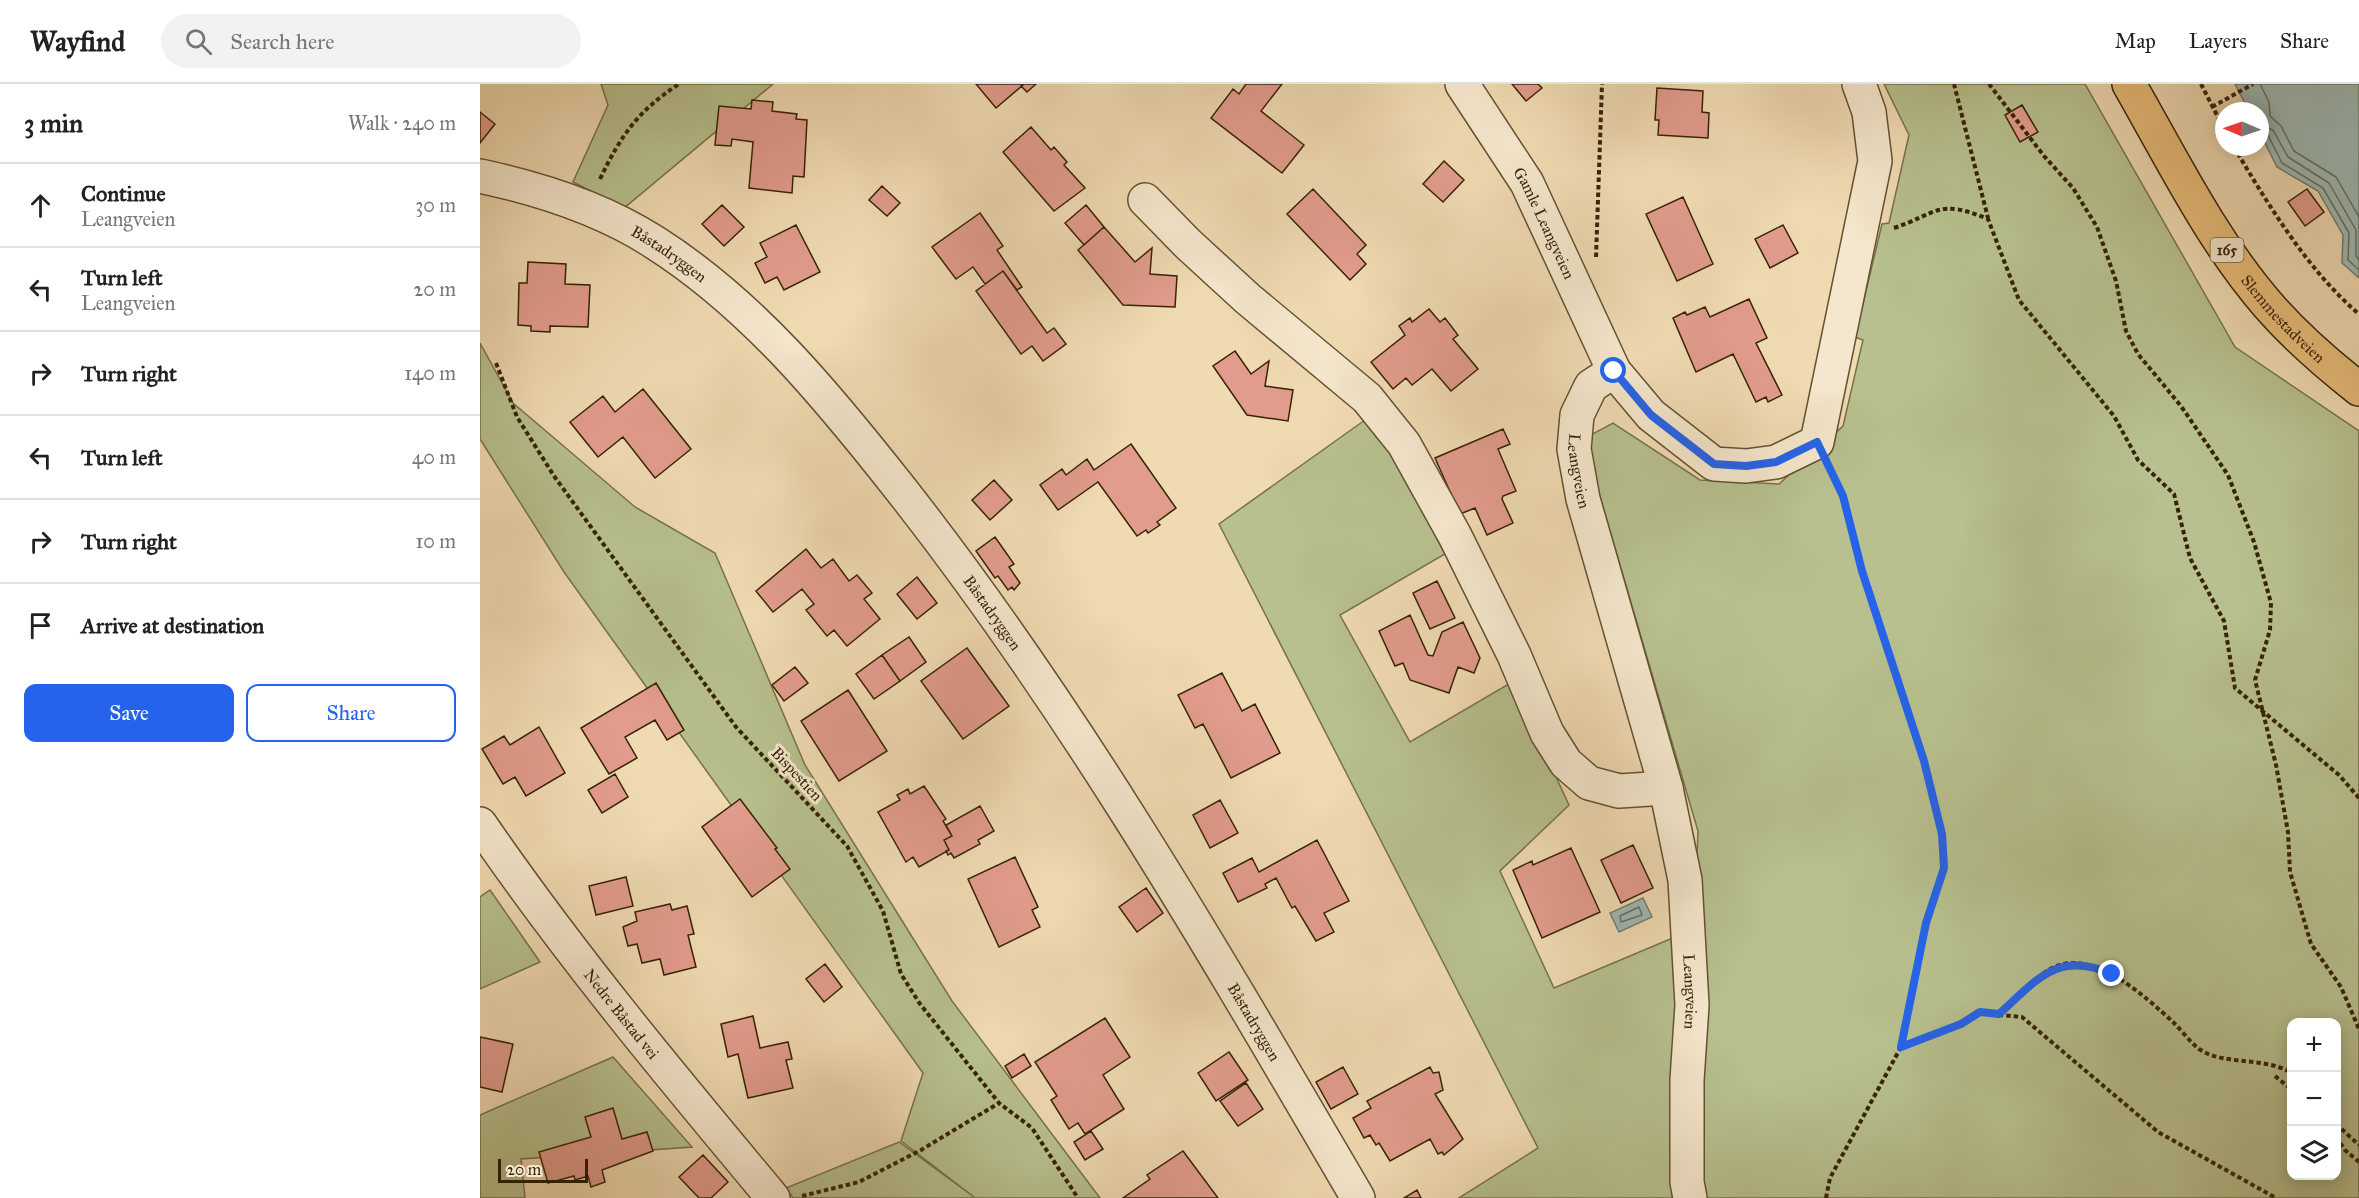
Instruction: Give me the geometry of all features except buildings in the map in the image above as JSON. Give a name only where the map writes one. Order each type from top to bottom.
[{"type":"main road","name":"Slemmestadveien","points":[[2129,84],[2214,232],[2255,290],[2326,363],[2359,389]]},
{"type":"street","name":"Gamle Leangveien","points":[[1462,84],[1527,183],[1614,371]]},
{"type":"street","points":[[1614,371],[1651,415],[1714,464],[1746,466],[1776,462],[1817,442],[1875,161],[1869,112],[1859,84]]},
{"type":"street","name":"Båstadryggen","points":[[480,176],[532,187],[586,207],[654,242],[711,285],[783,348],[866,446],[965,571],[1053,696],[1204,935],[1358,1198]]},
{"type":"street","points":[[1145,200],[1188,244],[1248,299],[1367,398],[1404,444],[1455,536],[1494,615],[1547,733],[1566,763],[1589,783],[1619,791],[1666,788]]},
{"type":"street","name":"Leangveien","points":[[1614,371],[1592,386],[1577,415],[1574,449],[1584,500],[1666,788],[1685,880],[1691,994],[1687,1080],[1687,1182],[1690,1198]]},
{"type":"street","name":"Nedre Båstad vei","points":[[480,824],[525,890],[637,1036],[773,1198]]},
{"type":"path","points":[[586,207],[615,147],[650,103],[679,84]]},
{"type":"path","points":[[1596,259],[1602,84]]},
{"type":"path","points":[[1954,84],[1988,219],[2019,300],[2114,416],[2138,460],[2174,494],[2190,558],[2224,621],[2235,688],[2339,775],[2359,798]]},
{"type":"path","points":[[1989,84],[2044,156],[2073,188],[2097,226],[2116,281],[2126,331],[2138,354],[2181,406],[2228,475],[2254,542],[2271,603],[2270,630],[2255,680],[2276,765],[2288,832],[2290,872],[2311,944],[2341,987],[2359,1029]]},
{"type":"path","points":[[2201,84],[2215,112]]},
{"type":"path","points":[[2212,107],[2253,84]]},
{"type":"path","points":[[2239,156],[2256,185],[2296,242],[2336,292],[2359,314]]},
{"type":"path","points":[[1862,230],[1895,228],[1937,209],[1962,208],[1988,219]]},
{"type":"path","name":"Bispestien","points":[[496,363],[517,417],[554,476],[736,727],[847,846],[883,911],[902,974],[920,1004],[999,1103],[1032,1128],[1078,1198]]},
{"type":"path","points":[[1817,442],[1843,496],[1862,571],[1924,761],[1942,834],[1944,868],[1926,923],[1901,1047],[1830,1178],[1826,1198]]},
{"type":"path","points":[[1999,1014],[2049,970],[2068,964],[2092,965],[2121,980],[2173,1022],[2200,1050],[2229,1058],[2269,1062],[2290,1072]]},
{"type":"path","points":[[1901,1047],[1961,1024],[1980,1012],[2022,1017],[2158,1132],[2276,1198]]},
{"type":"path","points":[[2275,1076],[2287,1086]]},
{"type":"path","points":[[792,1198],[859,1182],[921,1150],[999,1103]]},
{"type":"path","points":[[2339,1126],[2359,1145]]},
{"type":"path","points":[[2341,1144],[2359,1162]]},
{"type":"green space","points":[[601,84],[773,84],[624,208],[573,182],[608,105]]},
{"type":"green space","points":[[1884,84],[2085,84],[2235,347],[2359,431],[2359,1198],[1459,1198],[1538,1148],[1219,524],[1372,415],[1445,554],[1340,615],[1410,742],[1512,682],[1569,805],[1500,871],[1554,988],[1694,929],[1698,831],[1583,439],[1613,423],[1700,480],[1779,484],[1843,426],[1863,340],[1855,337],[1882,224],[1889,223],[1909,135]]},
{"type":"green space","points":[[480,343],[513,403],[635,507],[715,553],[805,765],[952,1001],[1100,1198],[793,1198],[786,1188],[899,1142],[974,1197],[901,1141],[923,1073],[564,572],[480,439]]},
{"type":"green space","points":[[490,890],[540,962],[480,989],[480,897]]},
{"type":"green space","points":[[613,1057],[692,1147],[521,1159],[525,1198],[480,1198],[480,1115]]},
{"type":"water","points":[[2235,84],[2359,84],[2359,278],[2342,263],[2343,235],[2318,191],[2277,167],[2269,151],[2269,102],[2244,102]]},
{"type":"water","points":[[1643,898],[1652,917],[1619,932],[1610,913]]},
{"type":"route","points":[[1614,371],[1651,415],[1714,464],[1746,466],[1776,462],[1817,442],[1843,496],[1862,571],[1924,761],[1942,834],[1944,868],[1926,923],[1901,1047],[1961,1024],[1980,1012],[1999,1014],[2049,970],[2068,964],[2092,965],[2112,974]]}]
